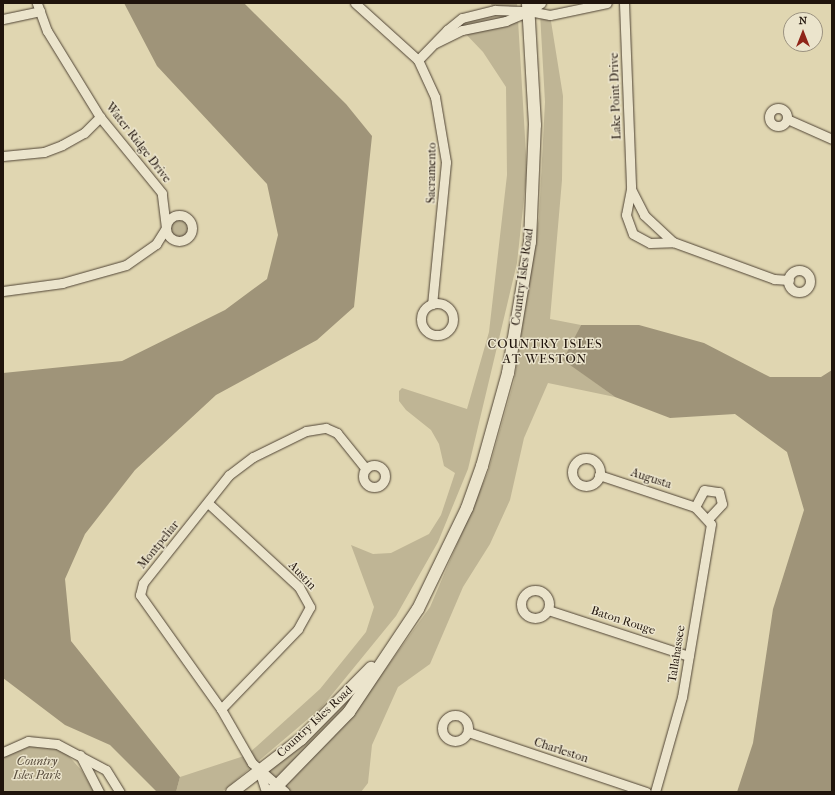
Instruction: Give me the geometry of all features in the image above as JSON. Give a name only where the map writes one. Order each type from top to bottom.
[{"type":"street","points":[[418,60],[462,18],[479,12],[528,7],[541,3]]},
{"type":"street","points":[[528,7],[550,15],[607,3]]},
{"type":"street","name":"Lake Point Drive","points":[[624,3],[631,189],[626,215],[633,234],[650,243],[673,242]]},
{"type":"street","name":"Sacramento","points":[[357,4],[418,60],[435,97],[445,144],[444,217],[432,304]]},
{"type":"street","points":[[3,19],[38,7]]},
{"type":"street","name":"Water Ridge Drive","points":[[3,291],[62,283],[126,265],[156,244],[166,228],[162,193],[100,117],[47,31],[38,7]]},
{"type":"street","points":[[435,43],[462,30],[506,21],[528,7]]},
{"type":"street","name":"Country Isles Road","points":[[278,790],[349,712],[392,645],[418,609],[466,508],[508,373],[530,242],[535,125],[528,7]]},
{"type":"street","points":[[3,156],[44,152],[62,145],[84,133],[100,117]]},
{"type":"street","points":[[787,119],[832,139]]},
{"type":"street","name":"Lake Point Drive","points":[[631,189],[651,224],[673,242],[774,279],[789,280]]},
{"type":"street","name":"Montpeliar","points":[[260,773],[221,709],[140,595],[144,584],[229,475],[253,457],[313,429],[333,430],[366,469]]},
{"type":"street","name":"Augusta","points":[[599,475],[695,507]]},
{"type":"street","points":[[704,490],[719,492],[722,504],[709,518],[695,507],[704,490]]},
{"type":"street","name":"Austin","points":[[208,503],[299,586],[310,607],[298,629],[221,709]]},
{"type":"street","name":"Tallahassee","points":[[655,792],[689,656],[701,569],[710,532],[709,518]]},
{"type":"street","name":"Baton Rouge","points":[[548,610],[689,656]]},
{"type":"street","name":"Country Isles Road","points":[[232,792],[260,773],[300,740],[392,645]]},
{"type":"street","name":"Charleston","points":[[468,732],[646,792]]},
{"type":"street","points":[[3,752],[38,739],[80,755],[110,774],[120,792]]},
{"type":"street","points":[[80,755],[100,792]]},
{"type":"street","points":[[260,773],[278,790]]},
{"type":"street","points":[[260,773],[266,792]]},
{"type":"green space","points":[[490,3],[517,3],[527,171],[517,263],[468,469],[438,542],[396,616],[321,708],[222,792],[176,792],[180,777],[247,755],[320,689],[366,632],[374,607],[351,545],[373,554],[391,553],[429,534],[441,515],[455,473],[444,466],[439,444],[431,430],[406,410],[399,401],[399,391],[402,388],[467,409],[489,332],[507,175],[506,87],[483,52],[462,30],[453,29],[462,18],[495,10]]},
{"type":"green space","points":[[540,13],[550,15],[563,96],[562,180],[550,319],[581,325],[564,360],[615,397],[548,383],[524,438],[510,500],[490,544],[463,587],[430,664],[398,687],[372,745],[368,783],[361,792],[271,792],[278,786],[260,773],[337,704],[379,678],[430,607],[488,472],[514,381],[539,217],[545,102]]},
{"type":"green space","points":[[179,215],[188,219],[192,228],[188,237],[179,241],[170,237],[166,228],[170,219]]},
{"type":"green space","name":"Country Isles Park","points":[[51,745],[67,754],[82,771],[94,792],[3,792],[3,757],[31,746]]},
{"type":"shaded area","points":[[124,3],[244,3],[346,104],[372,136],[354,307],[317,340],[216,395],[135,470],[85,534],[65,579],[71,641],[180,777],[176,792],[157,792],[110,745],[65,725],[3,678],[3,373],[122,361],[225,310],[267,279],[278,235],[267,184],[157,66]]},
{"type":"shaded area","points":[[581,325],[639,325],[704,343],[770,377],[821,377],[832,370],[832,792],[737,792],[753,743],[773,609],[804,510],[787,452],[735,414],[670,418],[615,397],[563,360]]},
{"type":"district","name":"COUNTRY ISLES AT WESTON","points":[[545,352]]}]
